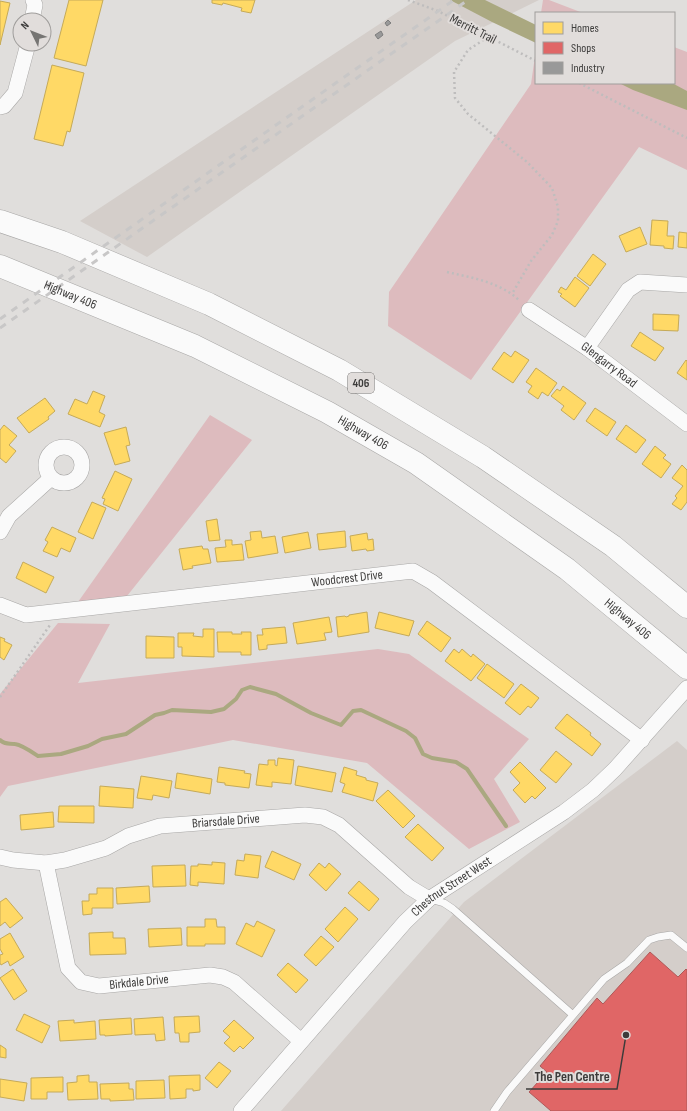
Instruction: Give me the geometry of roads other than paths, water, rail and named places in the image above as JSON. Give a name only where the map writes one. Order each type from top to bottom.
[{"type":"highway","name":"406","points":[[0,221],[62,242],[209,304],[339,370],[483,457],[614,546],[687,607]]},
{"type":"highway","name":"Highway 406","points":[[0,266],[195,346],[327,412],[416,463],[567,569],[679,661]]},
{"type":"street","points":[[0,107],[4,106],[15,93],[26,52]]},
{"type":"street","points":[[587,348],[628,290],[640,282],[687,285]]},
{"type":"street","name":"Glengarry Road","points":[[529,310],[587,348],[687,424]]},
{"type":"street","points":[[0,532],[9,516],[51,478]]},
{"type":"street","name":"Woodcrest Drive","points":[[0,605],[26,615],[413,571],[432,582],[642,740]]},
{"type":"street","name":"Chestnut Street West","points":[[241,1111],[405,922],[429,899],[564,812],[593,790],[642,740],[687,688]]},
{"type":"street","name":"Briarsdale Drive","points":[[0,857],[14,860],[46,862],[65,860],[106,848],[128,836],[160,826],[305,815],[323,818],[339,825],[409,887],[429,899]]},
{"type":"street","name":"Birkdale Drive","points":[[46,862],[68,968],[81,982],[99,986],[210,975],[223,977],[234,982],[301,1041]]},
{"type":"lane","points":[[429,899],[444,903],[453,909],[573,1015]]},
{"type":"lane","points":[[494,1111],[507,1092],[604,979],[627,963],[649,940],[671,935],[687,948]]},
{"type":"waterway","points":[[0,740],[5,743],[21,746],[38,756],[61,754],[88,746],[102,739],[126,734],[155,715],[172,710],[211,712],[224,709],[236,699],[242,690],[250,687],[276,694],[311,713],[341,725],[353,711],[361,710],[406,731],[415,738],[423,754],[432,758],[456,762],[467,769],[506,826]]},
{"type":"railway","points":[[0,319],[454,0]]},
{"type":"railway","points":[[0,328],[468,0]]},
{"type":"place","name":"The Pen Centre","points":[[626,1035]]}]
